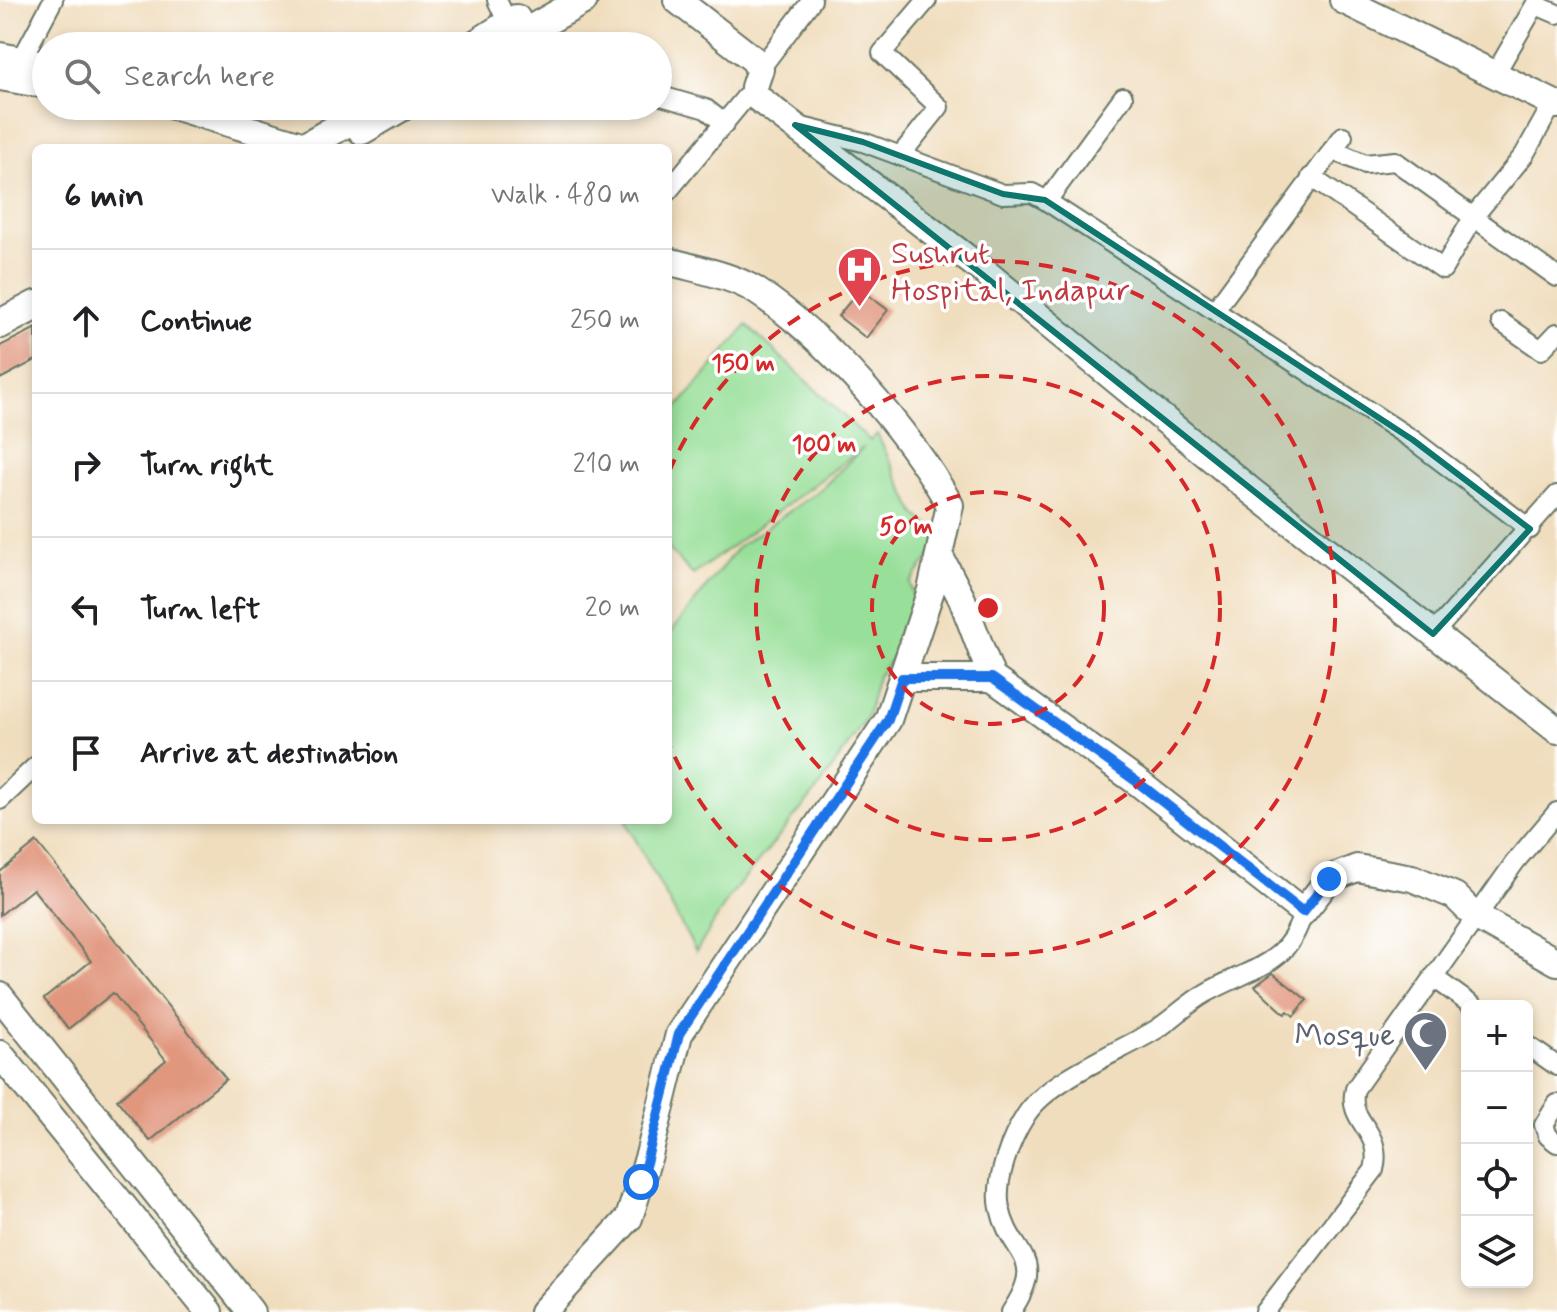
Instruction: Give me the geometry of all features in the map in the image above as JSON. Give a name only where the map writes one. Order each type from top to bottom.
[{"type":"main road","points":[[512,30],[548,0]]},
{"type":"main road","points":[[512,30],[583,0]]},
{"type":"main road","points":[[321,144],[355,120]]},
{"type":"main road","points":[[322,144],[373,120]]},
{"type":"main road","points":[[0,303],[32,287]]},
{"type":"main road","points":[[0,324],[32,307]]},
{"type":"street","points":[[35,32],[53,0]]},
{"type":"street","points":[[677,0],[733,41],[757,78],[755,96],[985,272],[1251,491],[1557,730]]},
{"type":"street","points":[[672,186],[725,124],[812,0]]},
{"type":"street","points":[[900,156],[939,107],[882,53],[927,0]]},
{"type":"street","points":[[1311,177],[1443,269],[1474,216],[1524,155],[1555,104],[1343,0]]},
{"type":"street","points":[[1495,74],[1537,3],[1557,14]]},
{"type":"street","points":[[16,67],[32,38]]},
{"type":"street","points":[[1047,201],[1123,97]]},
{"type":"street","points":[[672,99],[706,109],[725,124]]},
{"type":"street","points":[[224,120],[311,144]]},
{"type":"street","points":[[261,120],[314,144]]},
{"type":"street","points":[[795,125],[863,142],[1003,194],[1032,193],[1047,201],[1413,440],[1530,529]]},
{"type":"street","points":[[1215,310],[1338,143],[1365,164],[1395,161],[1554,269]]},
{"type":"street","points":[[543,1312],[629,1218],[649,1155],[679,1034],[888,720],[939,555],[950,505],[926,461],[842,363],[753,289],[672,262]]},
{"type":"street","points":[[1501,322],[1541,350],[1557,333]]},
{"type":"street","points":[[1433,634],[1530,529],[1557,495]]},
{"type":"street","points":[[939,555],[962,599],[992,678],[1140,784],[1303,912]]},
{"type":"street","points":[[902,678],[992,678]]},
{"type":"street","points":[[0,800],[32,770]]},
{"type":"street","points":[[1265,1312],[1374,1170],[1378,1153],[1375,1141],[1355,1111],[1352,1100],[1355,1089],[1475,916],[1557,812]]},
{"type":"street","points":[[1011,1312],[1028,1283],[1028,1271],[1000,1211],[999,1198],[1002,1175],[1026,1114],[1066,1082],[1154,1031],[1205,993],[1280,955],[1293,941],[1303,912],[1329,879],[1357,868],[1412,878],[1455,896],[1475,916],[1557,962]]},
{"type":"street","points":[[1433,977],[1465,1000]]},
{"type":"street","points":[[0,996],[251,1312]]},
{"type":"street","points":[[1533,1049],[1557,1066]]},
{"type":"street","points":[[0,1054],[209,1312]]},
{"type":"street","points":[[1557,1104],[1544,1125],[1548,1136],[1557,1143]]},
{"type":"highlighted area","points":[[795,125],[863,142],[1003,194],[1045,200],[1413,440],[1530,529],[1433,634]]},
{"type":"green space","points":[[747,325],[870,441],[877,434],[915,513],[943,539],[910,583],[919,625],[878,676],[867,717],[821,785],[730,896],[696,952],[627,824],[672,824],[672,631],[738,547],[820,490],[864,447],[693,575],[672,552],[672,414]]},
{"type":"building","points":[[860,289],[888,310],[866,338],[838,316]]},
{"type":"building","points":[[32,330],[32,362],[0,379],[0,346]]},
{"type":"building","points":[[37,842],[226,1079],[150,1141],[117,1100],[166,1060],[113,993],[68,1029],[44,999],[91,961],[33,889],[0,915],[0,872]]},
{"type":"building","points":[[1273,973],[1307,1000],[1294,1016],[1288,1011],[1285,1014],[1255,986]]},
{"type":"place","name":"Sushrut Hospital, Indapur","points":[[860,309]]},
{"type":"place","name":"Mosque","points":[[1426,1073]]},
{"type":"route","points":[[641,1182],[679,1034],[888,720],[902,678],[992,678],[1140,784],[1303,912],[1329,879]]}]
